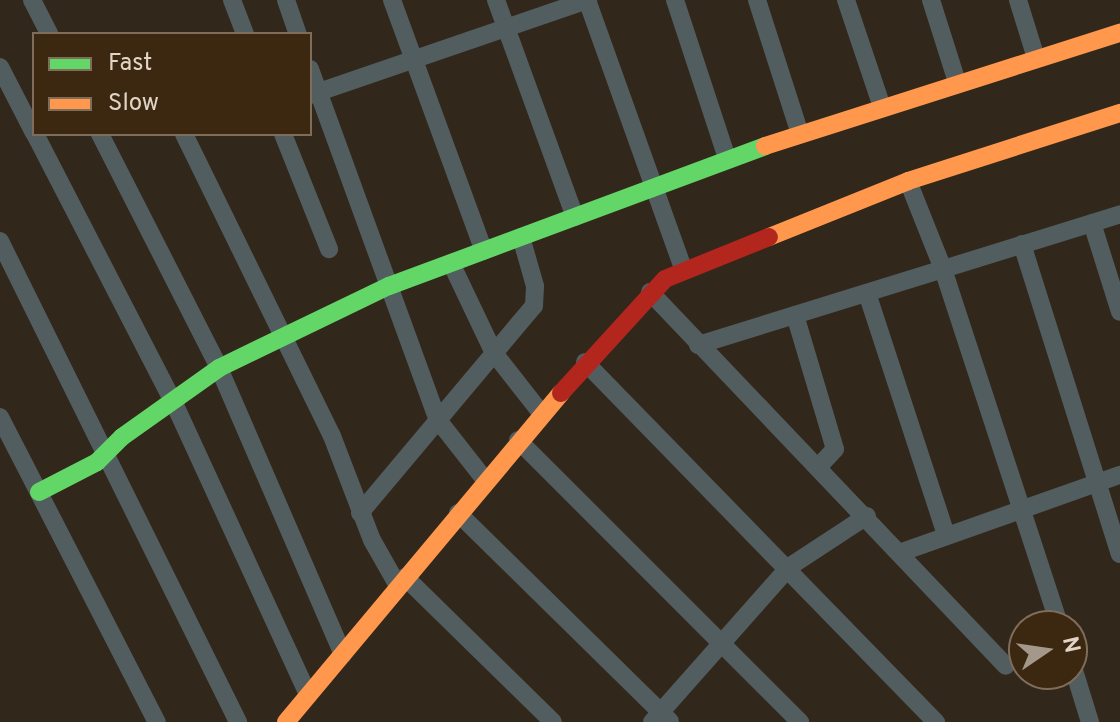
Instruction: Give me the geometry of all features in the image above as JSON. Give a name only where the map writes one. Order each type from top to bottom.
[{"type":"street","points":[[32,0],[48,32]]},
{"type":"street","points":[[232,0],[244,32]]},
{"type":"street","points":[[286,0],[297,32]]},
{"type":"street","points":[[392,0],[484,251]]},
{"type":"street","points":[[496,0],[575,217]]},
{"type":"street","points":[[485,480],[438,420],[314,94],[587,0],[683,268]]},
{"type":"street","points":[[675,0],[727,158]]},
{"type":"street","points":[[757,0],[800,134]]},
{"type":"street","points":[[846,0],[882,107]]},
{"type":"street","points":[[931,0],[957,82]]},
{"type":"street","points":[[1018,0],[1036,58]]},
{"type":"street","points":[[39,492],[108,453],[219,368],[389,286],[727,158],[957,82],[1120,33]]},
{"type":"street","points":[[0,67],[32,129]]},
{"type":"street","points":[[286,722],[518,440],[650,292],[683,268],[908,181],[1120,113]]},
{"type":"street","points":[[36,136],[174,403],[308,695]]},
{"type":"street","points":[[101,136],[219,368],[343,654]]},
{"type":"street","points":[[185,136],[341,455],[360,513],[401,581],[553,722]]},
{"type":"street","points":[[284,136],[329,249]]},
{"type":"street","points":[[908,181],[943,269],[1055,610]]},
{"type":"street","points":[[698,345],[1120,214]]},
{"type":"street","points":[[1092,223],[1120,312]]},
{"type":"street","points":[[360,513],[536,301],[521,237]]},
{"type":"street","points":[[0,241],[108,453],[238,722]]},
{"type":"street","points":[[1022,244],[1120,554]]},
{"type":"street","points":[[451,263],[494,353],[541,413]]},
{"type":"street","points":[[650,292],[698,345],[902,552],[1006,666]]},
{"type":"street","points":[[867,293],[946,535]]},
{"type":"street","points":[[795,315],[835,449],[818,467]]},
{"type":"street","points":[[585,362],[789,567],[936,722]]},
{"type":"street","points":[[0,417],[157,722]]},
{"type":"street","points":[[518,440],[800,722]]},
{"type":"street","points":[[902,552],[1022,507],[1120,475]]},
{"type":"street","points":[[458,513],[662,719],[789,567],[867,516]]},
{"type":"street","points":[[1080,690],[1090,722]]},
{"type":"traffic: fast","points":[[39,492],[97,462],[122,437],[219,368],[389,286],[765,146]]},
{"type":"traffic: slow","points":[[765,146],[1120,33]]},
{"type":"traffic: slow","points":[[769,237],[908,181],[1120,113]]},
{"type":"traffic: slow","points":[[286,722],[561,393]]},
{"type":"traffic: jam","points":[[561,393],[665,279],[769,237]]}]
